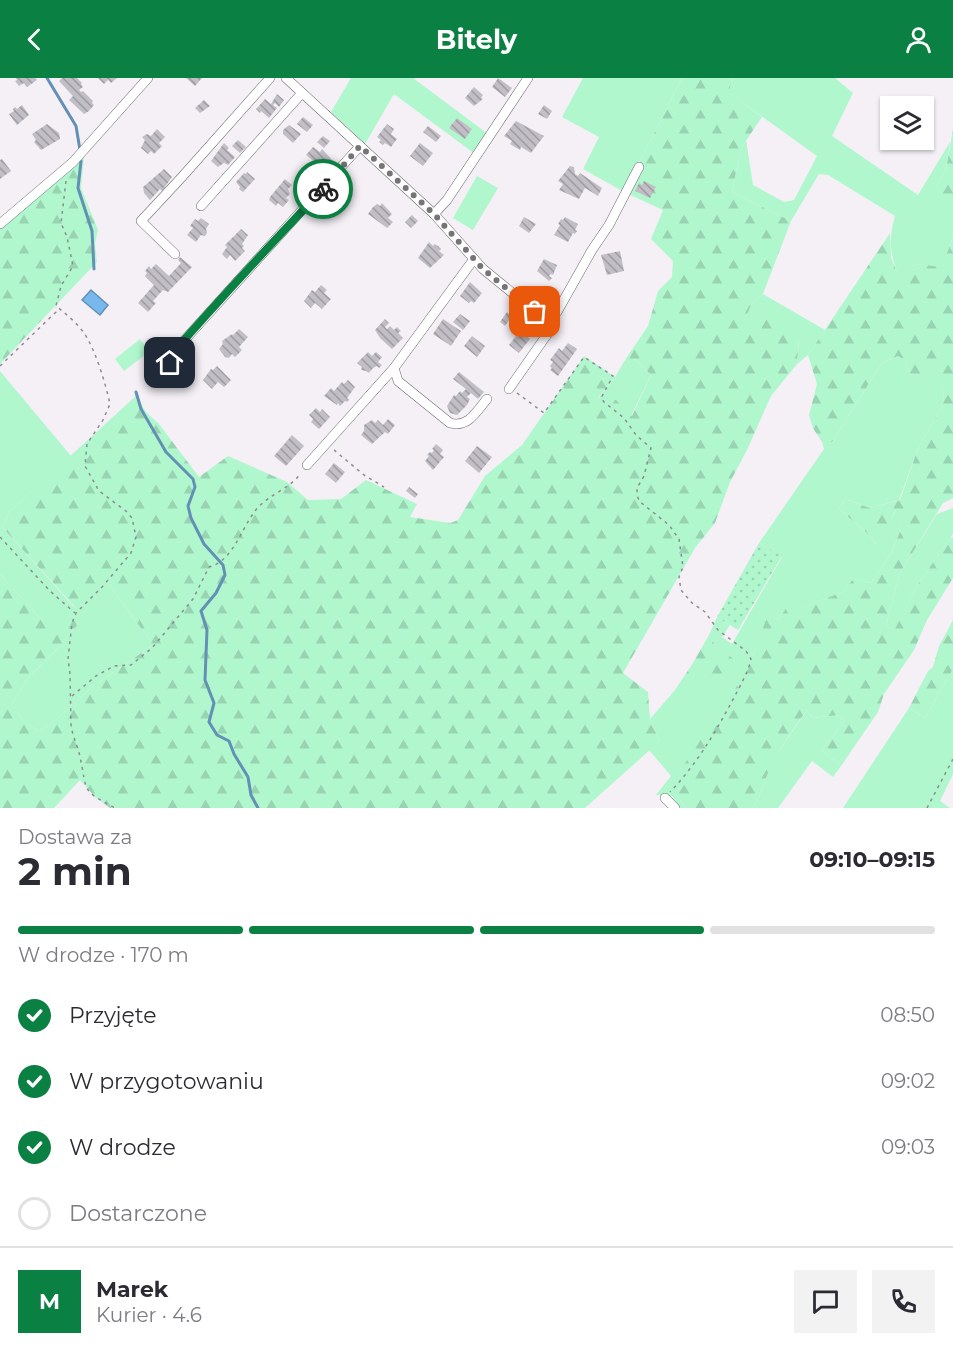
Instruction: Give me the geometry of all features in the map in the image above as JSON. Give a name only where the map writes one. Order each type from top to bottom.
[{"type":"street","points":[[0,224],[65,169],[148,78]]},
{"type":"street","points":[[175,254],[141,221],[270,78]]},
{"type":"street","points":[[286,78],[434,214],[474,259],[553,326],[508,389]]},
{"type":"street","points":[[434,214],[447,200],[528,78]]},
{"type":"street","points":[[201,206],[302,93]]},
{"type":"street","points":[[170,363],[170,356],[360,146]]},
{"type":"street","points":[[548,322],[557,312],[609,225],[639,167]]},
{"type":"street","points":[[307,465],[394,368],[474,259]]},
{"type":"street","points":[[394,368],[398,381],[450,423],[458,425],[467,423],[487,399]]},
{"type":"street","points":[[665,798],[675,808]]},
{"type":"path","points":[[0,366],[56,312],[61,286],[73,266],[67,237],[61,223],[66,181],[65,169]]},
{"type":"path","points":[[56,306],[70,317],[83,333],[93,351],[110,404],[103,420],[87,444],[85,466],[99,491],[132,518],[136,537],[131,553],[76,613],[68,644],[72,735],[80,755],[84,781],[87,789],[97,798],[115,808]]},
{"type":"path","points":[[508,389],[544,412],[584,357],[613,376],[601,398],[624,418],[636,435],[651,448],[637,494],[639,501],[669,525],[679,539],[683,567],[679,577],[681,590],[705,612],[718,630],[746,651],[751,659],[744,678],[710,741],[687,775],[665,798]]},
{"type":"path","points":[[326,443],[364,476],[384,487]]},
{"type":"path","points":[[71,697],[96,676],[114,666],[131,665],[152,648],[193,599],[209,567],[220,564],[228,555],[255,510],[272,495],[298,478],[307,465]]},
{"type":"path","points":[[0,537],[50,591],[76,613]]},
{"type":"path","points":[[927,808],[953,759]]},
{"type":"green space","points":[[351,78],[413,78],[488,134],[475,154],[394,94],[365,144],[331,112]]},
{"type":"green space","points":[[583,78],[682,78],[624,192],[583,169],[599,137],[562,117]]},
{"type":"green space","points":[[682,78],[732,78],[729,92],[762,117],[741,148],[732,192],[791,221],[763,294],[751,305],[745,320],[770,319],[799,340],[797,364],[771,396],[730,482],[715,523],[695,548],[623,673],[648,692],[650,719],[660,741],[585,808],[110,808],[95,797],[80,780],[54,808],[0,808],[0,574],[43,621],[62,621],[71,612],[80,622],[28,678],[12,704],[23,720],[35,729],[40,731],[92,687],[153,645],[106,580],[75,607],[2,527],[10,511],[137,395],[145,411],[159,424],[199,477],[228,456],[287,482],[308,500],[341,499],[366,480],[417,504],[410,517],[450,523],[458,520],[485,476],[522,445],[584,356],[615,377],[598,398],[616,400],[632,416],[651,375],[635,359],[623,368],[623,363],[648,326],[658,291],[672,277],[673,261],[651,239],[663,210],[624,192]]},
{"type":"green space","points":[[732,78],[835,78],[853,93],[832,136],[918,195],[950,142],[946,169],[937,186],[953,205],[953,237],[942,268],[916,264],[899,277],[891,247],[891,232],[895,216],[828,175],[819,174],[791,221],[732,192],[741,148],[746,140],[753,185],[784,202],[794,200],[817,156],[728,92]]},
{"type":"green space","points":[[953,129],[953,205],[937,186],[946,169]]},
{"type":"green space","points":[[84,157],[81,188],[98,230],[95,244],[97,262],[0,364],[0,228]]},
{"type":"green space","points":[[477,176],[498,188],[473,230],[453,218]]},
{"type":"green space","points":[[890,233],[891,258],[899,276],[916,264],[942,267],[953,237],[953,498],[943,503],[899,575],[886,626],[894,631],[918,584],[950,538],[953,537],[953,578],[927,620],[914,650],[884,694],[878,712],[841,766],[822,750],[844,721],[839,715],[812,718],[807,710],[775,759],[752,808],[686,808],[675,793],[684,785],[677,775],[753,662],[768,614],[778,620],[789,604],[802,607],[843,592],[853,579],[871,583],[891,553],[901,529],[896,510],[877,545],[839,509],[845,499],[870,508],[900,500],[917,451],[943,405],[944,390],[938,381],[910,374],[905,360],[898,356],[882,363],[832,442],[822,442],[813,428],[809,415],[817,384],[808,355]]},
{"type":"green space","points":[[763,294],[825,330],[808,355],[797,364],[799,340],[745,320],[751,305]]},
{"type":"green space","points":[[140,339],[150,351],[124,371],[115,359]]},
{"type":"green space","points":[[898,356],[905,360],[910,374],[938,380],[944,390],[943,405],[917,451],[899,500],[870,508],[845,499],[839,509],[876,544],[897,509],[901,529],[891,553],[871,583],[853,579],[843,592],[781,615],[778,620],[769,615],[753,656],[754,662],[720,714],[684,785],[675,793],[686,808],[680,808],[672,796],[656,795],[671,776],[649,750],[660,741],[650,719],[675,690],[680,693],[690,680],[701,672],[707,677],[724,653],[709,635],[717,617],[730,625],[722,637],[732,644],[782,557],[759,543],[824,449],[822,442],[832,442],[882,363]]},
{"type":"green space","points":[[635,359],[651,375],[631,416],[598,399],[623,363],[623,367]]},
{"type":"green space","points":[[0,371],[71,456],[10,511],[2,527],[74,607],[106,580],[153,645],[92,687],[40,731],[23,720],[12,704],[28,678],[80,622],[43,621],[0,574]]},
{"type":"green space","points":[[953,508],[953,534],[918,584],[894,632],[886,626],[899,575],[937,514]]},
{"type":"green space","points":[[759,543],[782,556],[738,630],[717,617]]},
{"type":"green space","points":[[953,620],[953,669],[925,718],[909,708],[928,671],[933,667],[939,646]]},
{"type":"green space","points":[[709,635],[716,646],[735,660],[719,684],[701,673],[691,680],[680,694],[675,690]]},
{"type":"green space","points":[[953,669],[953,774],[940,801],[950,808],[843,808],[909,708],[925,718]]},
{"type":"green space","points":[[807,710],[812,718],[839,715],[844,721],[822,750],[841,766],[833,777],[812,761],[778,808],[752,808],[775,758]]},
{"type":"water","points":[[91,290],[108,305],[100,315],[82,300]]},
{"type":"building","points":[[16,78],[35,78],[37,80],[27,87],[24,83],[19,86],[15,81]]},
{"type":"building","points":[[62,78],[77,78],[82,83],[83,87],[79,90],[93,101],[94,105],[89,111],[84,114],[69,100],[73,96],[59,81]]},
{"type":"building","points":[[98,78],[117,78],[111,83],[108,80],[104,84]]},
{"type":"building","points":[[186,78],[202,78],[195,86]]},
{"type":"building","points":[[498,78],[512,88],[505,97],[492,87]]},
{"type":"building","points":[[474,87],[483,95],[481,98],[483,99],[474,106],[465,98]]},
{"type":"building","points":[[277,94],[284,100],[279,107],[275,103],[273,105],[277,108],[269,118],[256,109],[265,99],[271,104]]},
{"type":"building","points":[[204,100],[210,106],[200,113],[195,108]]},
{"type":"building","points":[[22,105],[29,115],[17,125],[9,114],[14,111],[15,107],[17,109]]},
{"type":"building","points":[[544,105],[552,111],[547,119],[538,114]]},
{"type":"building","points":[[303,117],[313,125],[307,132],[297,124]]},
{"type":"building","points":[[457,118],[472,129],[465,139],[449,128]]},
{"type":"building","points":[[516,121],[544,136],[531,153],[510,144],[512,141],[504,136]]},
{"type":"building","points":[[47,124],[59,133],[60,139],[41,150],[34,142],[36,140],[32,134]]},
{"type":"building","points":[[387,124],[394,129],[391,134],[397,139],[391,147],[385,143],[383,145],[377,137]]},
{"type":"building","points":[[289,125],[301,134],[293,143],[283,134],[283,130]]},
{"type":"building","points":[[428,126],[441,136],[436,142],[423,132]]},
{"type":"building","points":[[157,129],[165,137],[159,143],[162,146],[154,154],[151,151],[148,154],[141,148],[145,140],[142,137],[147,134],[151,136]]},
{"type":"building","points":[[323,136],[330,141],[324,148],[317,142]]},
{"type":"building","points":[[238,140],[246,147],[240,153],[232,146]]},
{"type":"building","points":[[224,143],[229,148],[227,150],[235,157],[228,165],[224,163],[218,167],[211,161]]},
{"type":"building","points":[[420,143],[433,153],[423,166],[410,156]]},
{"type":"building","points":[[313,147],[320,152],[322,149],[334,162],[322,175],[312,166],[315,162],[306,155]]},
{"type":"building","points":[[2,159],[11,171],[0,179],[0,160]]},
{"type":"building","points":[[570,166],[574,167],[575,174],[578,176],[580,173],[602,188],[598,196],[585,188],[579,199],[559,190],[563,184],[558,181]]},
{"type":"building","points":[[164,169],[172,177],[162,191],[160,189],[150,200],[144,193],[143,187]]},
{"type":"building","points":[[247,172],[255,179],[243,192],[236,182]]},
{"type":"building","points":[[285,179],[292,185],[288,189],[290,194],[286,198],[289,200],[283,207],[278,203],[276,206],[269,200],[270,197]]},
{"type":"building","points":[[644,181],[656,187],[650,198],[635,191],[639,183],[642,185]]},
{"type":"building","points":[[382,203],[392,214],[388,218],[393,222],[387,228],[368,214],[373,207],[377,204],[380,206]]},
{"type":"building","points":[[412,215],[418,221],[411,228],[405,222]]},
{"type":"building","points":[[524,217],[536,224],[529,233],[519,226]]},
{"type":"building","points":[[565,217],[578,224],[575,230],[577,231],[573,233],[568,242],[554,235],[561,219]]},
{"type":"building","points":[[201,218],[209,224],[205,236],[201,235],[196,242],[187,235],[193,228],[190,226],[195,219],[198,221]]},
{"type":"building","points":[[241,229],[248,235],[242,244],[245,251],[235,261],[230,255],[227,259],[222,254],[227,247],[225,245]]},
{"type":"building","points":[[429,242],[433,246],[434,244],[438,246],[441,249],[439,251],[444,255],[430,268],[418,258]]},
{"type":"building","points":[[620,251],[624,271],[607,275],[601,255]]},
{"type":"building","points":[[180,257],[192,267],[168,292],[163,290],[153,301],[156,303],[148,312],[138,303],[154,285],[145,276],[147,273],[145,271],[149,266],[151,269],[156,264],[169,276],[181,263],[178,260]]},
{"type":"building","points":[[544,259],[557,265],[553,275],[549,276],[552,278],[549,281],[537,271]]},
{"type":"building","points":[[470,282],[482,293],[474,303],[471,301],[469,303],[460,296]]},
{"type":"building","points":[[321,285],[327,290],[324,293],[331,299],[322,309],[315,303],[311,308],[304,301],[312,290],[315,292]]},
{"type":"building","points":[[507,312],[512,316],[505,326],[500,322]]},
{"type":"building","points":[[460,314],[470,321],[463,330],[453,322]]},
{"type":"building","points":[[385,319],[389,323],[385,327],[387,329],[390,326],[394,330],[397,327],[401,331],[398,333],[403,338],[392,349],[375,330]]},
{"type":"building","points":[[443,319],[461,331],[451,346],[433,334]]},
{"type":"building","points":[[239,329],[248,337],[239,347],[242,350],[235,357],[232,354],[229,358],[225,357],[219,349],[223,344],[222,341]]},
{"type":"building","points":[[521,332],[530,339],[519,353],[509,345]]},
{"type":"building","points":[[472,336],[485,346],[477,357],[464,346]]},
{"type":"building","points":[[568,343],[577,349],[558,376],[550,370],[553,362],[550,360],[559,348],[562,351]]},
{"type":"building","points":[[368,352],[372,356],[376,352],[382,357],[378,362],[382,365],[379,368],[377,366],[373,368],[369,373],[361,370],[362,367],[357,363]]},
{"type":"building","points":[[177,366],[183,372],[175,380],[169,374]]},
{"type":"building","points":[[217,366],[231,380],[224,387],[218,382],[212,389],[203,380],[211,369]]},
{"type":"building","points":[[459,372],[484,392],[478,399],[471,393],[467,397],[470,399],[467,405],[457,415],[450,413],[447,406],[454,395],[466,389],[453,379]]},
{"type":"building","points":[[348,380],[355,387],[347,398],[349,400],[347,402],[345,401],[340,406],[324,396],[331,388],[334,391],[342,382],[344,384]]},
{"type":"building","points":[[316,408],[320,412],[322,409],[330,417],[319,429],[311,422],[313,419],[309,415]]},
{"type":"building","points":[[388,419],[395,425],[388,434],[385,432],[372,444],[361,435],[364,425],[372,420],[375,423],[378,420],[383,425]]},
{"type":"building","points":[[292,435],[304,446],[286,466],[274,456]]},
{"type":"building","points":[[436,444],[443,450],[440,454],[444,457],[433,470],[425,461]]},
{"type":"building","points":[[477,446],[492,457],[479,473],[465,461]]},
{"type":"building","points":[[334,463],[345,472],[336,483],[325,474]]},
{"type":"building","points":[[409,487],[418,494],[415,498],[406,491]]},
{"type":"waterway","points":[[47,78],[76,126],[80,150]]},
{"type":"waterway","points":[[81,161],[78,188],[92,231],[94,269]]},
{"type":"waterway","points":[[136,392],[141,409],[166,452],[193,479],[195,487],[188,506],[191,518],[204,544],[223,565],[225,575],[216,593],[201,611],[207,630],[205,680],[214,703],[209,722],[217,735],[229,741],[248,777],[251,795],[258,808]]},
{"type":"way so far","points":[[323,189],[360,146],[434,214],[483,269],[535,312]]},
{"type":"route","points":[[170,363],[170,356],[241,275],[323,189]]}]
